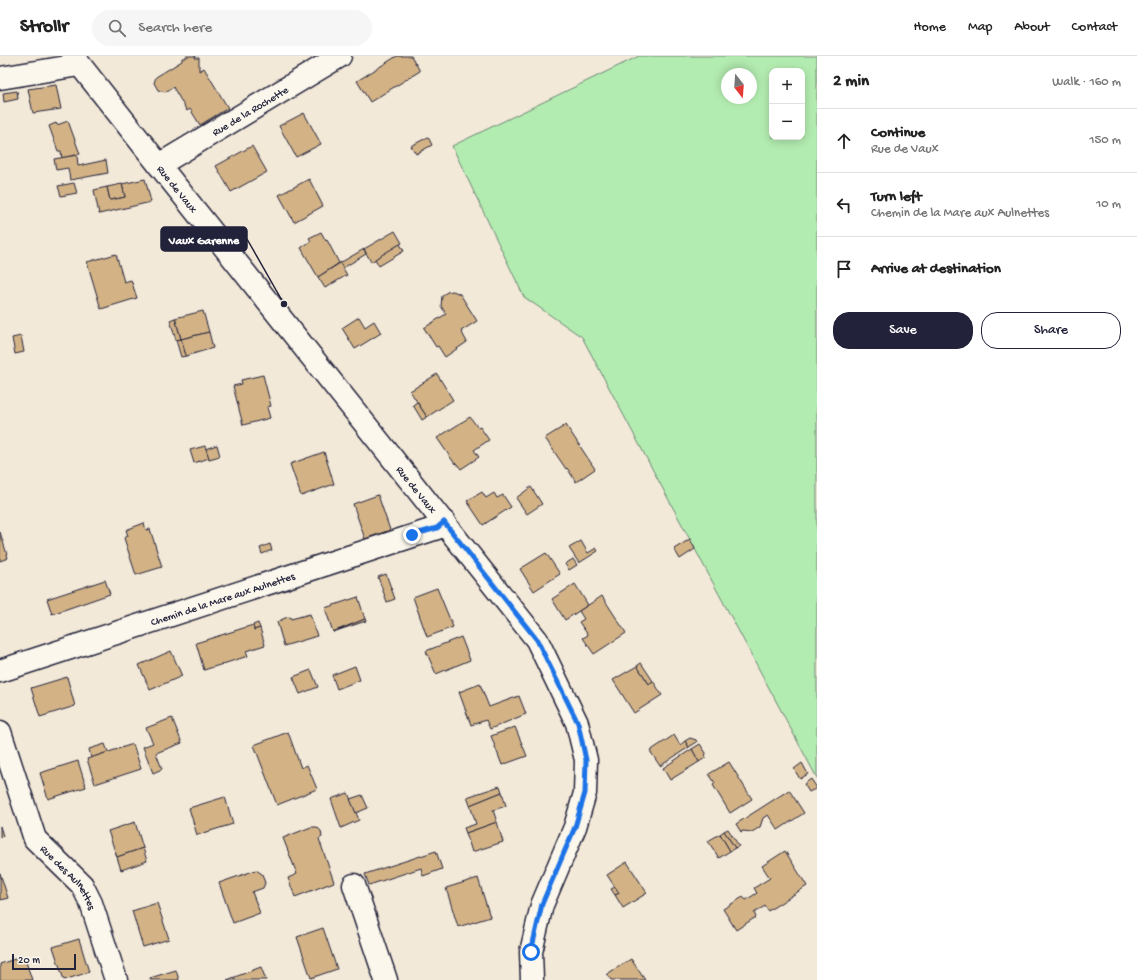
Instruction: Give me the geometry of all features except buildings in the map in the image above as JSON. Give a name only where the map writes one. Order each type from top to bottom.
[{"type":"street","name":"Rue de la Rochette","points":[[159,165],[340,56]]},
{"type":"street","name":"Rue de Vaux","points":[[76,60],[537,640],[578,723],[586,760],[585,793],[575,827],[542,904],[531,952],[532,980]]},
{"type":"street","points":[[0,78],[76,60]]},
{"type":"street","name":"Chemin de la Mare aux Aulnettes","points":[[0,671],[437,528],[444,522]]},
{"type":"street","name":"Rue des Aulnettes","points":[[0,732],[35,839],[82,885],[91,903],[116,980]]},
{"type":"street","points":[[354,885],[386,980]]},
{"type":"green space","points":[[639,56],[817,56],[817,778],[582,337],[524,297],[452,146]]},
{"type":"place","name":"Vaux Garenne","points":[[284,304]]},
{"type":"route","points":[[412,535],[437,528],[444,522],[537,640],[578,723],[586,760],[585,793],[575,827],[542,904],[531,952]]}]
